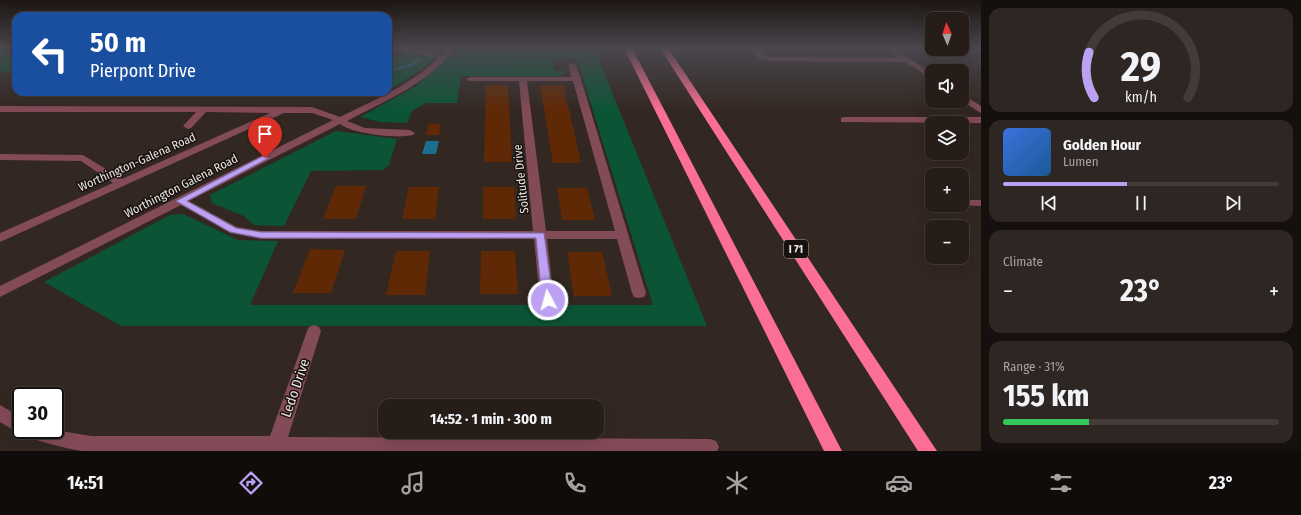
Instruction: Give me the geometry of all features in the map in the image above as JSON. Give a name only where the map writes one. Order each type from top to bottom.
[{"type":"highway","points":[[639,69],[833,451]]},
{"type":"highway","name":"I 71","points":[[678,69],[928,451]]},
{"type":"street","name":"Worthington Galena Road","points":[[392,93],[414,81],[431,69]]},
{"type":"street","points":[[573,69],[638,293]]},
{"type":"street","points":[[470,79],[577,79]]},
{"type":"street","name":"Solitude Drive","points":[[523,79],[548,300]]},
{"type":"street","name":"Worthington Galena Road","points":[[0,292],[386,96]]},
{"type":"street","points":[[969,102],[981,110]]},
{"type":"street","points":[[0,109],[285,109],[322,112],[340,120],[348,126],[371,132],[411,130]]},
{"type":"street","points":[[0,117],[11,109]]},
{"type":"street","points":[[188,126],[204,109]]},
{"type":"street","name":"Worthington-Galena Road","points":[[0,238],[285,109]]},
{"type":"street","points":[[844,120],[981,120]]},
{"type":"street","points":[[0,157],[83,158],[121,183]]},
{"type":"street","points":[[181,201],[234,230],[261,235],[622,235]]},
{"type":"street","points":[[969,203],[981,203]]},
{"type":"street","name":"Ledo Drive","points":[[276,445],[314,331]]},
{"type":"street","points":[[0,413],[12,420]]},
{"type":"street","points":[[59,439],[91,444],[710,447]]},
{"type":"green space","points":[[12,69],[12,74],[0,70]]},
{"type":"green space","points":[[392,69],[422,69],[392,88]]},
{"type":"green space","points":[[436,69],[554,69],[554,71],[565,71],[561,76],[461,76],[457,103],[426,103],[412,111],[407,123],[380,122],[360,117],[416,86]]},
{"type":"green space","points":[[580,69],[603,69],[707,326],[121,326],[44,282],[170,215],[183,214],[238,240],[278,241],[250,305],[653,305]]},
{"type":"green space","points":[[336,131],[397,139],[389,165],[383,170],[311,171],[284,226],[254,225],[244,216],[212,203],[210,195]]},
{"type":"water","points":[[426,141],[439,141],[436,154],[422,154]]},
{"type":"building","points":[[486,85],[508,85],[512,162],[484,162]]},
{"type":"building","points":[[563,85],[581,163],[553,163],[540,86]]},
{"type":"building","points":[[429,123],[441,124],[439,135],[426,135]]},
{"type":"building","points":[[336,186],[366,186],[356,219],[323,219]]},
{"type":"building","points":[[409,187],[439,187],[435,219],[402,219]]},
{"type":"building","points":[[483,187],[514,187],[516,219],[483,219]]},
{"type":"building","points":[[557,188],[587,188],[595,220],[562,220]]},
{"type":"building","points":[[310,249],[345,250],[331,293],[293,293]]},
{"type":"building","points":[[396,251],[430,251],[425,295],[386,295]]},
{"type":"building","points":[[481,251],[515,251],[518,294],[480,294]]},
{"type":"building","points":[[567,252],[602,252],[612,296],[574,296]]},
{"type":"route","points":[[265,158],[181,201],[234,230],[261,235],[540,235],[548,300]]}]
